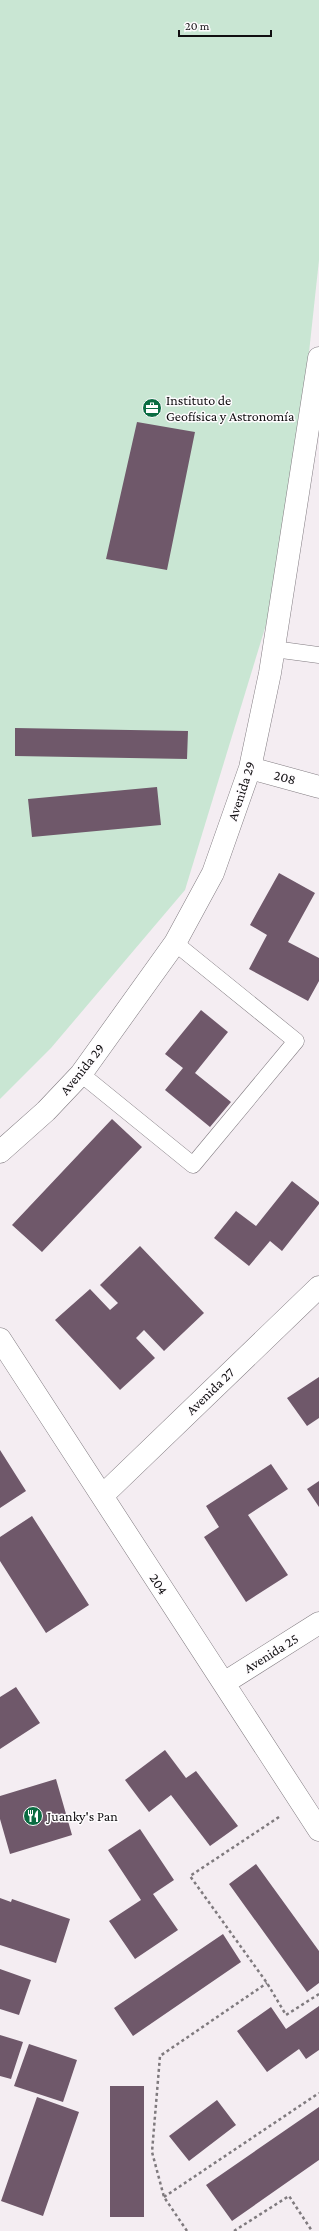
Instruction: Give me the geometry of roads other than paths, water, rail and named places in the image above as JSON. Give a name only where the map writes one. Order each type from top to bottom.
[{"type":"street","name":"Avenida 29","points":[[0,1152],[46,1111],[81,1074],[175,943],[213,873],[250,768],[274,649],[319,358]]},
{"type":"street","name":"208","points":[[250,768],[319,787]]},
{"type":"street","name":"Avenida 27","points":[[102,1496],[319,1287]]},
{"type":"street","name":"204","points":[[0,1339],[319,1830]]},
{"type":"street","name":"Avenida 25","points":[[224,1683],[319,1623]]},
{"type":"lane","points":[[274,649],[319,655]]},
{"type":"lane","points":[[81,1074],[193,1165],[296,1041],[175,943]]},
{"type":"place","name":"Instituto de Geofísica y Astronomía","points":[[152,408]]},
{"type":"place","name":"Juanky's Pan","points":[[33,1816]]}]
